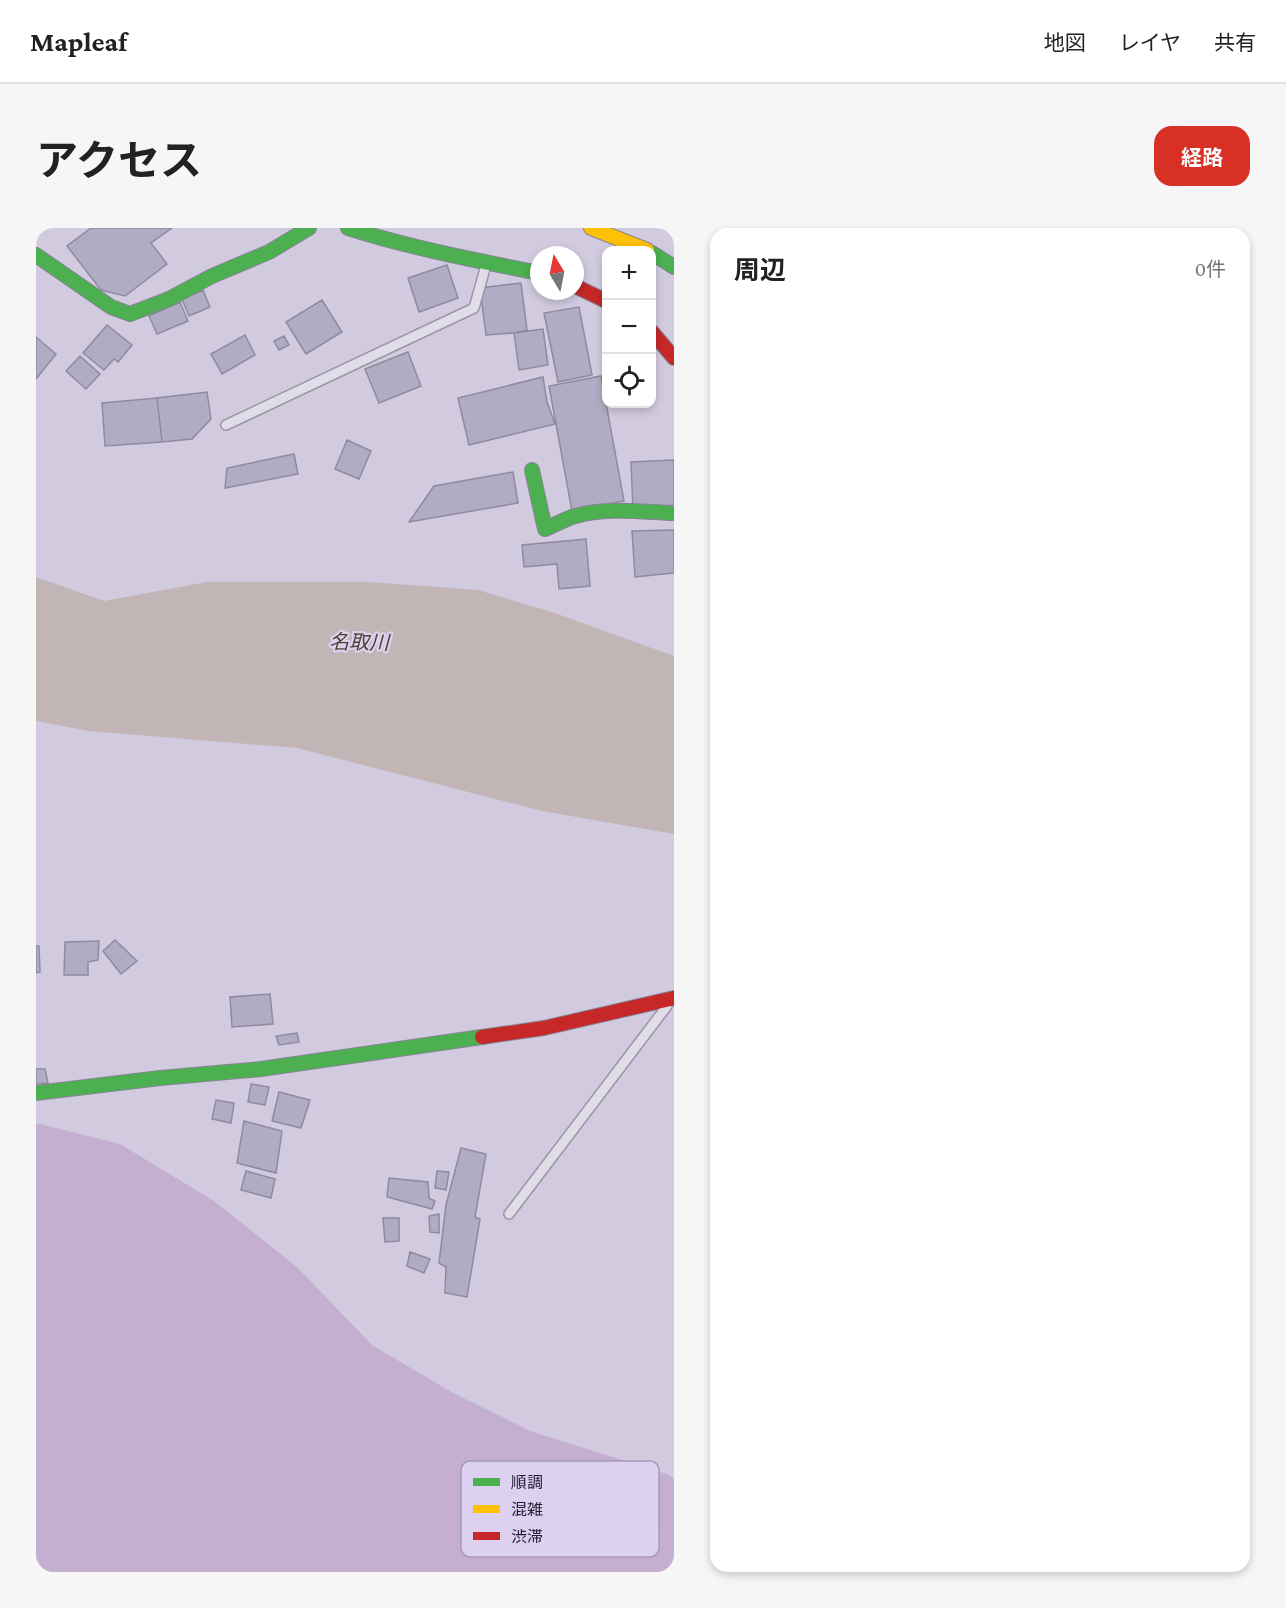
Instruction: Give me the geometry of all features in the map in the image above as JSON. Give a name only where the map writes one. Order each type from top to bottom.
[{"type":"main road","points":[[36,255],[111,307],[130,314],[169,299],[212,276],[269,252],[309,228]]},
{"type":"main road","points":[[348,228],[399,244],[530,271]]},
{"type":"main road","points":[[597,229],[637,246]]},
{"type":"main road","points":[[656,256],[674,267]]},
{"type":"main road","points":[[584,290],[604,300]]},
{"type":"main road","points":[[656,338],[674,358]]},
{"type":"main road","points":[[532,470],[545,529],[576,516],[633,510],[644,513],[674,513]]},
{"type":"main road","points":[[36,1094],[261,1069],[544,1028],[671,999]]},
{"type":"lane","points":[[226,425],[474,308],[487,264]]},
{"type":"lane","points":[[510,1214],[667,1009],[671,999]]},
{"type":"shaded area","points":[[36,1123],[120,1144],[214,1201],[297,1267],[372,1345],[455,1394],[533,1432],[625,1461],[461,1461],[461,1557],[659,1557],[659,1472],[670,1475],[674,1480],[674,1572],[36,1572]]},
{"type":"water","name":"名取川","points":[[36,577],[104,601],[207,582],[370,582],[478,590],[552,612],[674,656],[674,834],[542,811],[297,748],[89,731],[36,721]]},
{"type":"building","points":[[91,228],[172,228],[151,243],[167,264],[125,296],[101,290],[67,246]]},
{"type":"building","points":[[447,265],[458,298],[419,312],[408,278]]},
{"type":"building","points":[[521,283],[527,330],[486,335],[480,288]]},
{"type":"building","points":[[203,290],[210,307],[189,316],[182,299]]},
{"type":"building","points":[[322,300],[342,332],[306,354],[286,322]]},
{"type":"building","points":[[180,302],[188,321],[157,334],[149,316]]},
{"type":"building","points":[[579,307],[592,375],[558,382],[544,313]]},
{"type":"building","points":[[107,325],[132,345],[118,362],[114,359],[104,370],[83,353]]},
{"type":"building","points":[[543,329],[548,365],[519,370],[514,333]]},
{"type":"building","points":[[245,335],[255,355],[222,374],[211,354]]},
{"type":"building","points":[[284,336],[289,345],[279,350],[274,341]]},
{"type":"building","points":[[36,337],[56,354],[36,379]]},
{"type":"building","points":[[408,352],[421,386],[379,403],[365,369]]},
{"type":"building","points":[[80,356],[100,374],[86,389],[66,371]]},
{"type":"building","points":[[601,376],[602,408],[607,408],[624,501],[572,511],[549,386]]},
{"type":"building","points":[[543,377],[547,402],[555,424],[469,445],[458,398]]},
{"type":"building","points":[[207,392],[211,419],[192,439],[162,442],[157,398]]},
{"type":"building","points":[[157,398],[162,442],[105,446],[102,403]]},
{"type":"building","points":[[347,440],[371,451],[359,479],[335,469]]},
{"type":"building","points":[[294,454],[298,474],[225,488],[227,468]]},
{"type":"building","points":[[674,460],[674,508],[633,510],[631,462]]},
{"type":"building","points":[[513,472],[518,503],[409,522],[434,486]]},
{"type":"building","points":[[674,530],[674,573],[635,577],[632,531]]},
{"type":"building","points":[[586,539],[590,586],[559,589],[557,564],[524,567],[522,545]]},
{"type":"building","points":[[115,940],[137,961],[121,974],[103,951]]},
{"type":"building","points":[[99,941],[98,960],[88,962],[88,975],[64,975],[65,942]]},
{"type":"building","points":[[36,946],[39,946],[40,972],[36,973]]},
{"type":"building","points":[[270,994],[273,1024],[232,1027],[230,997]]},
{"type":"building","points":[[297,1033],[299,1042],[279,1045],[276,1036]]},
{"type":"building","points":[[36,1069],[45,1069],[48,1083],[36,1084]]},
{"type":"building","points":[[251,1084],[269,1087],[265,1105],[248,1102]]},
{"type":"building","points":[[279,1092],[310,1100],[301,1128],[272,1121]]},
{"type":"building","points":[[216,1100],[234,1103],[231,1123],[212,1119]]},
{"type":"building","points":[[244,1121],[282,1131],[276,1173],[237,1163]]},
{"type":"building","points":[[461,1148],[486,1154],[475,1217],[480,1219],[467,1297],[445,1293],[446,1267],[439,1263],[446,1205]]},
{"type":"building","points":[[246,1171],[275,1179],[271,1198],[241,1190]]},
{"type":"building","points":[[437,1171],[449,1172],[446,1190],[435,1188]]},
{"type":"building","points":[[389,1178],[428,1182],[429,1198],[435,1201],[432,1209],[387,1197]]},
{"type":"building","points":[[439,1214],[439,1233],[430,1232],[429,1216]]},
{"type":"building","points":[[383,1218],[399,1218],[399,1241],[385,1242]]},
{"type":"building","points":[[410,1252],[430,1259],[424,1273],[407,1266]]},
{"type":"traffic: fast","points":[[36,255],[111,307],[130,314],[169,299],[212,276],[269,252],[309,228]]},
{"type":"traffic: fast","points":[[348,228],[419,248],[530,271]]},
{"type":"traffic: fast","points":[[656,256],[674,267]]},
{"type":"traffic: fast","points":[[532,470],[545,529],[587,513],[624,511],[674,513]]},
{"type":"traffic: fast","points":[[36,1093],[261,1069],[482,1037]]},
{"type":"traffic: slow","points":[[591,228],[637,246]]},
{"type":"traffic: jam","points":[[584,290],[604,300]]},
{"type":"traffic: jam","points":[[656,337],[674,358]]},
{"type":"traffic: jam","points":[[482,1037],[544,1028],[674,998]]}]
